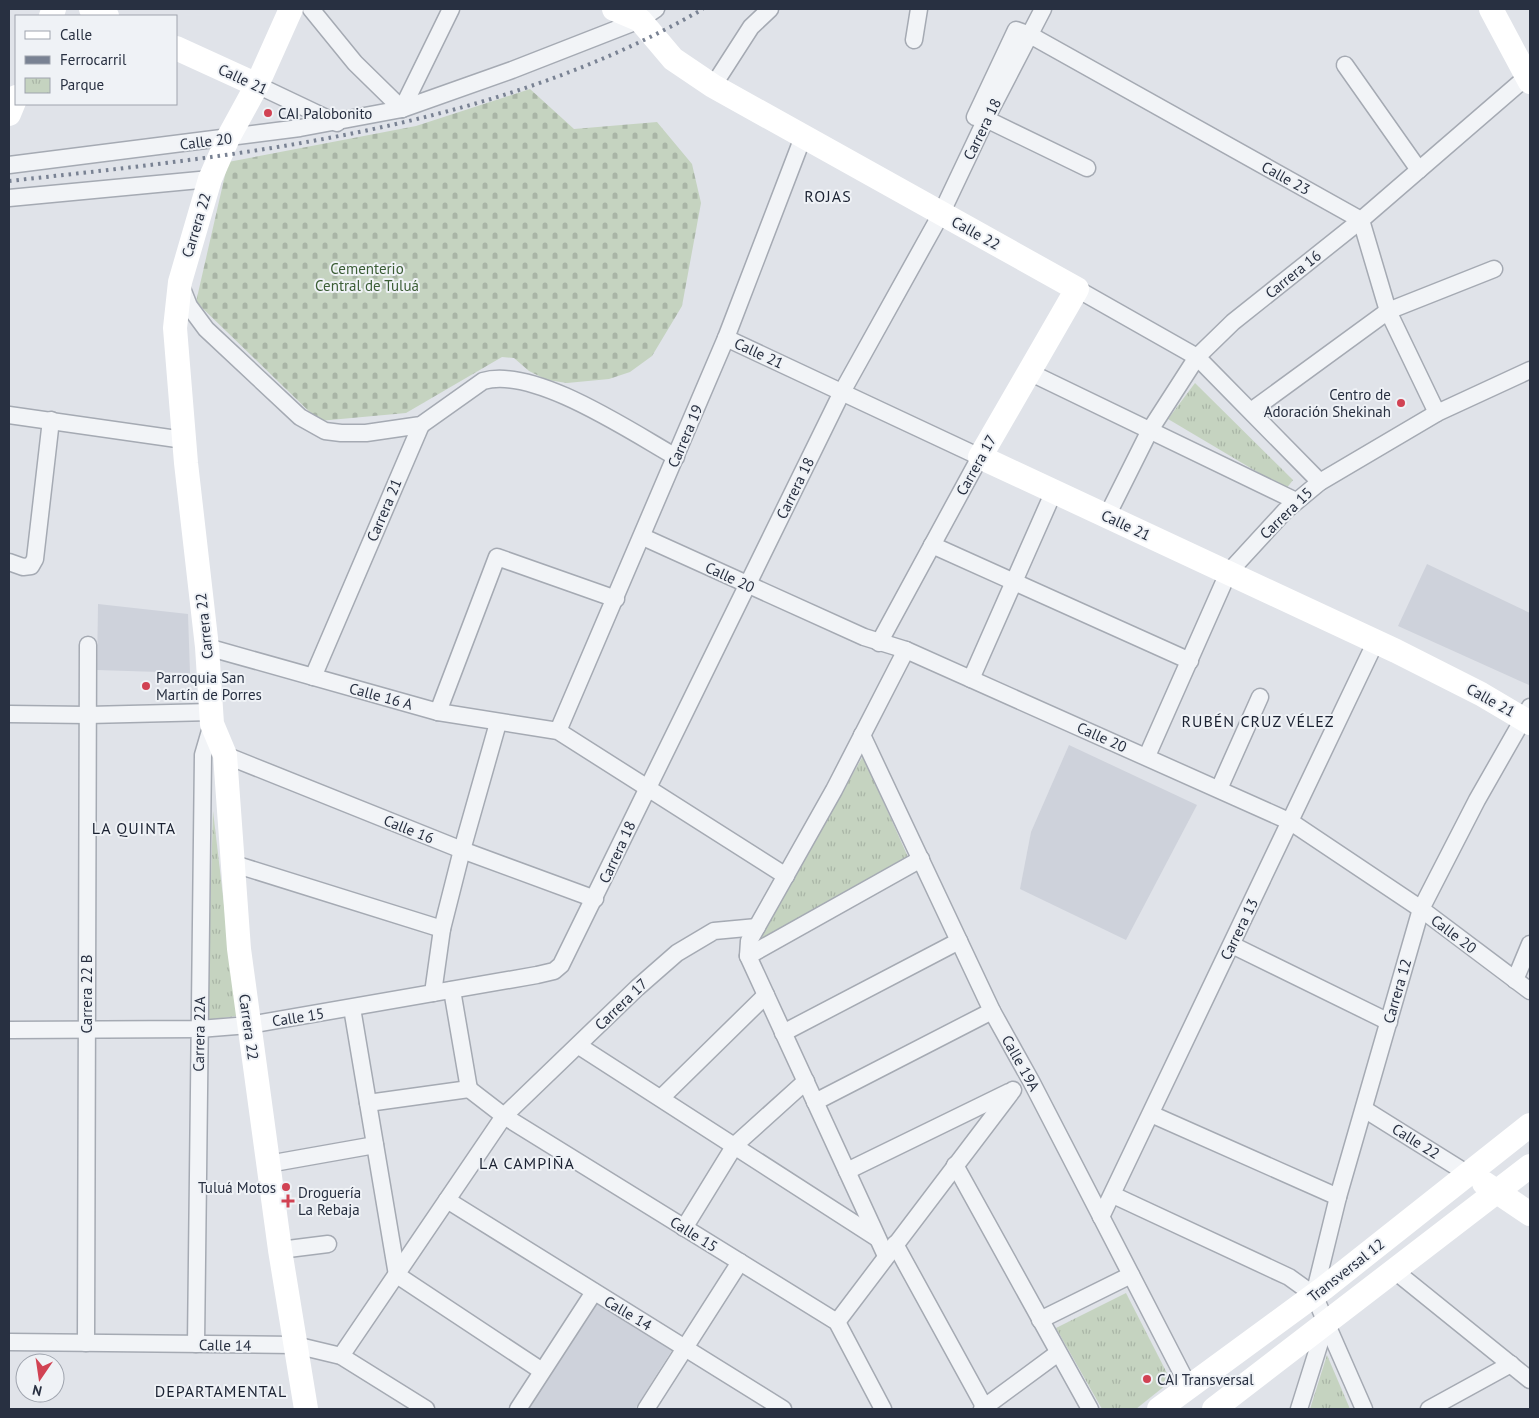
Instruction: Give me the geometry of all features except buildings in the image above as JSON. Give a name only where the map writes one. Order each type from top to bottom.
[{"type":"street","points":[[91,9],[105,15]]},
{"type":"street","name":"Carrera 22","points":[[291,9],[257,85],[228,138],[210,179],[180,282],[175,328],[184,440],[207,647],[212,718],[225,755],[231,863],[239,949],[280,1250],[306,1409]]},
{"type":"street","points":[[311,9],[355,63],[402,109],[451,9]]},
{"type":"street","name":"Calle 22","points":[[614,9],[648,15],[673,59],[713,86],[936,208],[1197,357],[1320,482]]},
{"type":"street","points":[[713,86],[751,27],[770,9]]},
{"type":"street","points":[[914,40],[919,9]]},
{"type":"street","name":"Carrera 18","points":[[554,971],[569,951],[595,899],[647,788],[842,392],[936,208],[986,119],[1043,9]]},
{"type":"street","points":[[1491,9],[1529,77]]},
{"type":"street","name":"Calle 20","points":[[9,165],[337,123],[402,109],[512,70],[648,15]]},
{"type":"street","points":[[936,208],[1016,30],[1030,35]]},
{"type":"street","name":"Calle 23","points":[[1030,35],[1361,220]]},
{"type":"street","name":"Calle 21","points":[[178,49],[337,123]]},
{"type":"street","points":[[1346,65],[1419,170]]},
{"type":"street","name":"Carrera 16","points":[[1107,516],[1150,430],[1197,357],[1233,322],[1361,220],[1529,77]]},
{"type":"street","points":[[9,114],[15,99]]},
{"type":"street","points":[[986,119],[1087,168]]},
{"type":"street","name":"Carrera 19","points":[[558,731],[643,537],[726,338],[803,136]]},
{"type":"street","points":[[9,198],[210,179]]},
{"type":"street","points":[[1361,220],[1388,312],[1437,413]]},
{"type":"street","points":[[1251,411],[1388,312],[1494,269]]},
{"type":"street","points":[[180,282],[189,306],[206,329],[300,417],[312,425],[325,431],[341,433],[366,433],[421,426]]},
{"type":"street","name":"Carrera 17","points":[[879,642],[980,457],[1077,289]]},
{"type":"street","name":"Calle 21","points":[[726,338],[1376,641],[1528,716]]},
{"type":"street","name":"Carrera 15","points":[[1147,756],[1228,573],[1296,501],[1320,482],[1437,413],[1530,370]]},
{"type":"street","points":[[1029,372],[1296,501]]},
{"type":"street","name":"Carrera 21","points":[[313,677],[421,426],[470,388],[495,378],[516,380],[547,389],[579,404],[676,457]]},
{"type":"street","points":[[9,415],[184,440]]},
{"type":"street","points":[[9,562],[23,567],[31,566],[35,559],[51,420]]},
{"type":"street","points":[[971,679],[1012,582],[1054,491]]},
{"type":"street","name":"Calle 20","points":[[643,537],[748,586],[879,642],[906,650],[1147,756],[1291,822],[1421,909],[1530,991]]},
{"type":"street","points":[[932,545],[1190,661]]},
{"type":"street","points":[[438,712],[497,557],[616,599]]},
{"type":"street","name":"Carrera 13","points":[[1101,1217],[1376,641]]},
{"type":"street","name":"Carrera 22 B","points":[[86,1343],[88,646]]},
{"type":"street","name":"Calle 16 A","points":[[207,647],[438,712],[558,731]]},
{"type":"street","points":[[877,1238],[748,952],[757,927],[862,735],[906,650]]},
{"type":"street","points":[[1219,789],[1260,697]]},
{"type":"street","points":[[9,714],[212,718]]},
{"type":"street","name":"Carrera 12","points":[[1314,1295],[1338,1197],[1421,909],[1528,716]]},
{"type":"street","name":"Carrera 22A","points":[[196,1344],[203,755],[212,718]]},
{"type":"street","points":[[433,993],[442,929],[498,723]]},
{"type":"street","points":[[558,731],[786,876]]},
{"type":"street","name":"Calle 19A","points":[[862,735],[992,1011],[1031,1081],[1188,1387]]},
{"type":"street","name":"Calle 16","points":[[225,755],[462,850],[595,899]]},
{"type":"street","points":[[748,952],[921,859]]},
{"type":"street","points":[[231,863],[442,929]]},
{"type":"street","name":"Carrera 17","points":[[341,1356],[504,1116],[677,953],[714,931],[757,927]]},
{"type":"street","points":[[783,1033],[960,941]]},
{"type":"street","points":[[1232,944],[1389,1022]]},
{"type":"street","points":[[1514,980],[1530,944]]},
{"type":"street","name":"Calle 15","points":[[9,1030],[199,1029],[249,1025],[554,971]]},
{"type":"street","points":[[368,1103],[469,1089],[452,990]]},
{"type":"street","points":[[660,1098],[766,995]]},
{"type":"street","points":[[352,1008],[397,1275],[542,1371]]},
{"type":"street","points":[[815,1102],[992,1011]]},
{"type":"street","points":[[579,1046],[877,1238],[890,1250],[984,1408],[1058,1353]]},
{"type":"street","points":[[684,1228],[735,1145],[806,1081]]},
{"type":"street","points":[[847,1172],[1031,1081]]},
{"type":"street","name":"Calle 15","points":[[469,1089],[504,1116],[837,1322]]},
{"type":"street","points":[[883,1409],[837,1322],[1013,1090]]},
{"type":"street","name":"Calle 22","points":[[1364,1109],[1468,1174]]},
{"type":"street","points":[[1151,1114],[1338,1197]]},
{"type":"street","name":"Transversal 12","points":[[1159,1409],[1314,1295],[1530,1125]]},
{"type":"street","points":[[268,1164],[375,1146]]},
{"type":"street","points":[[956,1165],[1090,1409]]},
{"type":"street","name":"Transversal 12","points":[[1214,1409],[1530,1166]]},
{"type":"street","points":[[1468,1174],[1530,1214]]},
{"type":"street","points":[[1113,1195],[1289,1277],[1314,1295],[1364,1409]]},
{"type":"street","name":"Calle 14","points":[[447,1200],[783,1409]]},
{"type":"street","points":[[280,1250],[328,1244]]},
{"type":"street","points":[[646,1409],[740,1262]]},
{"type":"street","points":[[1395,1271],[1530,1380]]},
{"type":"street","points":[[1040,1320],[1131,1275]]},
{"type":"street","points":[[518,1409],[594,1292]]},
{"type":"street","points":[[1299,1409],[1326,1323]]},
{"type":"street","name":"Calle 14","points":[[9,1342],[295,1345],[341,1356],[426,1409]]},
{"type":"street","points":[[1429,1409],[1511,1364]]},
{"type":"shaded area","points":[[1427,564],[1530,613],[1529,685],[1398,626]]},
{"type":"shaded area","points":[[98,604],[188,614],[190,673],[97,670]]},
{"type":"shaded area","points":[[1069,745],[1197,805],[1126,940],[1020,889],[1031,832]]},
{"type":"shaded area","points":[[592,1301],[672,1350],[635,1409],[524,1409]]},
{"type":"green space","name":"Cementerio Central de Tuluá","points":[[530,89],[574,129],[657,122],[692,164],[701,203],[682,306],[652,356],[630,372],[609,379],[567,383],[547,380],[529,371],[514,358],[502,357],[406,413],[319,421],[196,302],[228,162],[416,126]]},
{"type":"green space","points":[[1195,383],[1293,480],[1286,489],[1168,419]]},
{"type":"green space","points":[[863,756],[908,857],[757,942]]},
{"type":"green space","points":[[213,811],[237,1016],[207,1020]]},
{"type":"green space","points":[[1126,1293],[1171,1381],[1136,1409],[1102,1409],[1056,1328]]},
{"type":"green space","points":[[1327,1355],[1350,1409],[1310,1409]]},
{"type":"railway","points":[[9,181],[188,160],[277,147],[366,131],[453,110],[539,83],[622,50],[703,9]]},
{"type":"place","name":"CAI Palobonito","points":[[268,113]]},
{"type":"place","name":"Centro de Adoración Shekinah","points":[[1401,403]]},
{"type":"place","name":"Parroquia San Martín de Porres","points":[[146,686]]},
{"type":"place","name":"Tuluá Motos","points":[[286,1187]]},
{"type":"place","name":"Droguería La Rebaja","points":[[288,1201]]},
{"type":"place","name":"CAI Transversal","points":[[1147,1379]]},
{"type":"district","name":"ROJAS","points":[[828,196]]},
{"type":"district","name":"RUBÉN CRUZ VÉLEZ","points":[[1258,721]]},
{"type":"district","name":"LA QUINTA","points":[[134,828]]},
{"type":"district","name":"LA CAMPIÑA","points":[[527,1163]]},
{"type":"district","name":"DEPARTAMENTAL","points":[[221,1391]]}]
